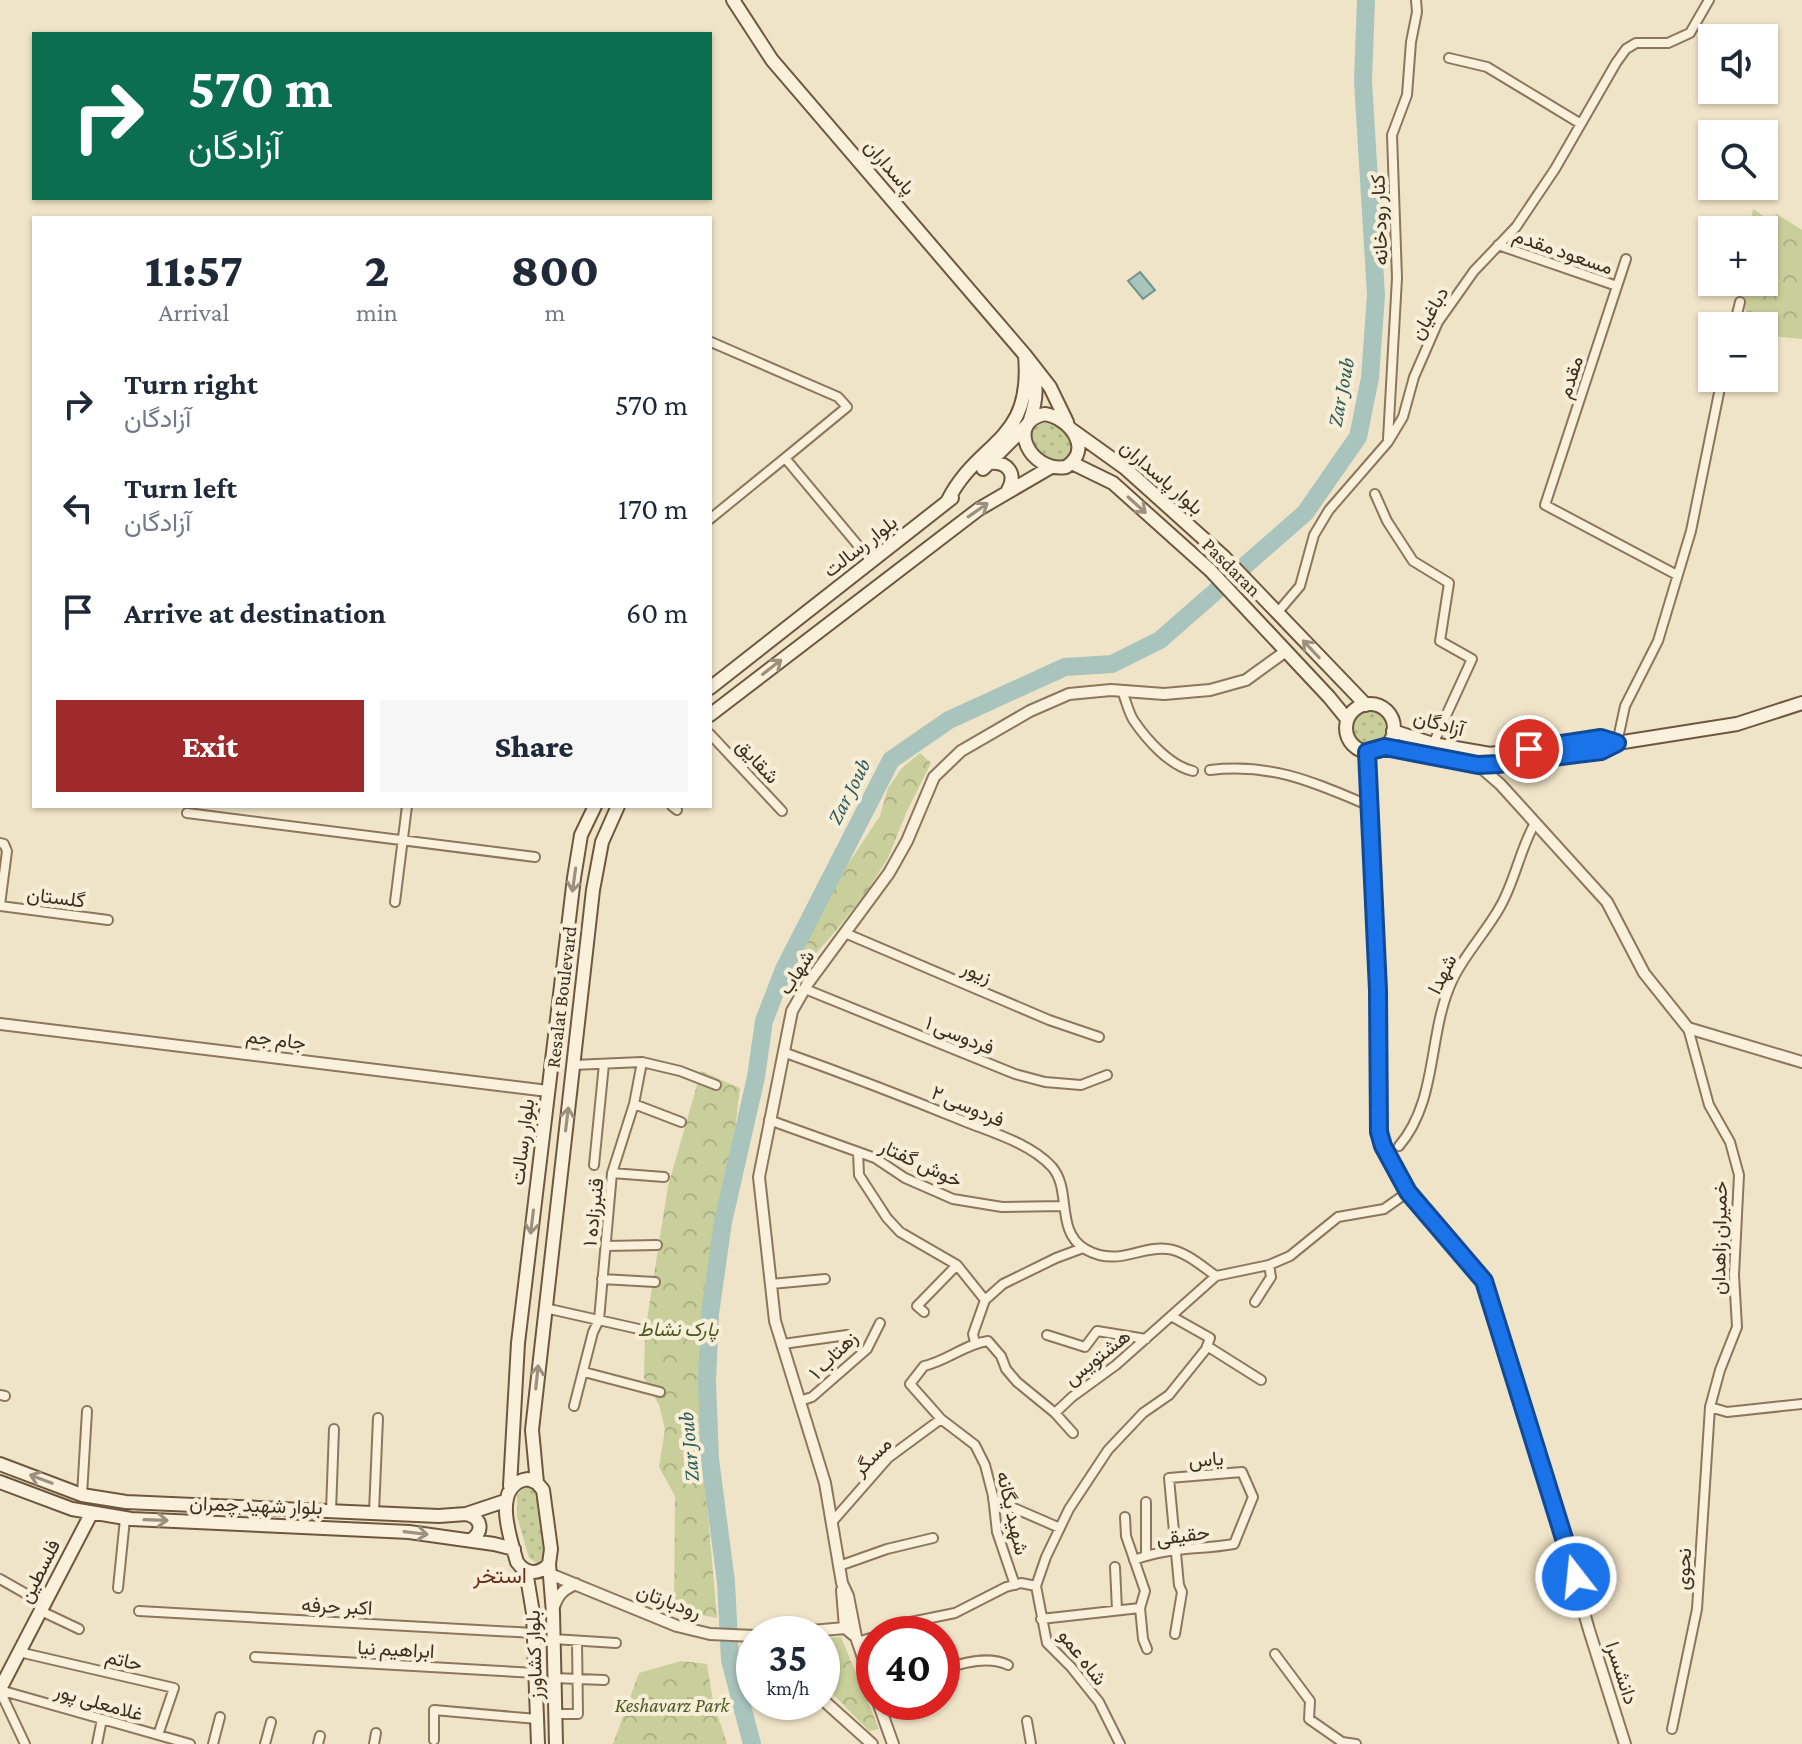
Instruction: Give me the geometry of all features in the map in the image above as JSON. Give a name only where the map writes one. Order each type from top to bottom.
[{"type":"main road","name":"پاسداران","points":[[733,0],[772,60],[1025,355],[1050,387],[1070,427]]},
{"type":"main road","points":[[1025,355],[1035,378],[1037,401],[1028,423],[1026,441],[1031,453],[1039,462],[1051,467],[1066,467],[1072,463],[1078,449],[1070,427],[1058,418],[1045,414],[1028,423]]},
{"type":"main road","points":[[947,502],[956,483],[998,442],[1021,410],[1026,391],[1025,355]]},
{"type":"main road","name":"بلوار رسالت","points":[[712,686],[947,502],[1028,423]]},
{"type":"main road","name":"بلوار پاسداران","points":[[1070,427],[1125,468],[1224,557]]},
{"type":"main road","points":[[989,463],[1007,465],[1012,473],[1008,490]]},
{"type":"main road","name":"Pasdaran","points":[[1072,463],[1113,483],[1210,570],[1347,719]]},
{"type":"main road","points":[[712,713],[876,585],[1008,490],[1051,467]]},
{"type":"main road","name":"Pasdaran","points":[[1224,557],[1366,705]]},
{"type":"main road","name":"آزادگان","points":[[1385,747],[1478,765],[1498,764],[1601,751],[1617,743],[1737,724],[1802,703]]},
{"type":"main road","points":[[1366,705],[1378,706],[1388,713],[1393,731],[1385,747],[1367,752],[1351,743],[1346,732],[1347,719],[1355,710],[1366,705]]},
{"type":"main road","name":"آزادگان","points":[[1393,731],[1433,744],[1490,754],[1601,738],[1617,743]]},
{"type":"main road","name":"بلوار رسالت","points":[[505,1501],[510,1486],[527,1265],[574,878],[581,835],[594,808]]},
{"type":"main road","name":"Resalat Boulevard","points":[[537,1483],[532,1430],[594,881],[602,842],[617,808]]},
{"type":"main road","points":[[527,1265],[549,1268]]},
{"type":"main road","points":[[512,1429],[519,1437],[532,1430]]},
{"type":"main road","name":"بلوار شهید چمران","points":[[0,1464],[82,1495],[143,1503],[439,1516],[466,1514],[505,1501]]},
{"type":"main road","points":[[510,1486],[528,1479],[537,1483]]},
{"type":"main road","name":"بلوار شهید چمران","points":[[0,1482],[91,1514],[125,1519],[409,1532],[514,1549]]},
{"type":"main road","name":"بلوار کشاورز","points":[[537,1483],[543,1490],[551,1549],[549,1569],[556,1744]]},
{"type":"main road","points":[[505,1501],[517,1562],[526,1571],[549,1569]]},
{"type":"main road","name":"فلسطین","points":[[0,1690],[91,1514]]},
{"type":"main road","points":[[466,1514],[479,1521],[481,1529],[478,1536],[471,1540]]},
{"type":"main road","name":"بلوار کشاورز","points":[[526,1571],[534,1633],[538,1744]]},
{"type":"street","name":"کنار رودخانه","points":[[1388,442],[1397,278],[1392,135],[1407,95],[1416,0]]},
{"type":"street","name":"دباغیان","points":[[1277,613],[1300,586],[1314,535],[1329,510],[1388,442],[1403,417],[1414,377],[1438,322],[1474,271],[1516,227],[1616,63],[1626,49],[1636,43],[1668,43],[1690,33],[1709,0]]},
{"type":"street","points":[[1449,58],[1487,67],[1581,124]]},
{"type":"street","name":"مسعود مقدم","points":[[1498,245],[1617,286]]},
{"type":"street","name":"مقدم","points":[[1626,259],[1545,505],[1677,575]]},
{"type":"street","points":[[1738,312],[1740,302]]},
{"type":"street","points":[[712,342],[838,397],[847,407],[712,517]]},
{"type":"street","points":[[1617,743],[1625,706],[1658,641],[1691,531],[1719,392]]},
{"type":"street","points":[[785,458],[872,562]]},
{"type":"street","points":[[1375,494],[1387,521],[1413,561],[1449,583],[1440,641],[1472,659],[1433,744]]},
{"type":"street","name":"شهاب","points":[[856,1635],[848,1596],[842,1583],[825,1483],[775,1321],[759,1177],[792,1011],[889,873],[907,841],[934,777],[961,751],[1030,711],[1069,694],[1122,691],[1164,694],[1210,690],[1246,680],[1286,651]]},
{"type":"street","points":[[1122,691],[1133,720],[1154,745],[1182,768],[1193,771]]},
{"type":"street","name":"شقایق","points":[[712,736],[782,811]]},
{"type":"street","name":"دانشسرا","points":[[1367,752],[1378,990],[1379,1132],[1383,1146],[1408,1192],[1484,1281],[1539,1453],[1625,1744]]},
{"type":"street","points":[[1498,764],[1494,769],[1500,784]]},
{"type":"street","name":"خمیران زاهدان","points":[[1478,765],[1500,784],[1607,902],[1644,973],[1688,1028],[1709,1105],[1730,1142],[1739,1175],[1734,1275],[1737,1327],[1710,1407]]},
{"type":"street","points":[[1210,770],[1264,768],[1304,779],[1370,806]]},
{"type":"street","points":[[395,902],[407,808]]},
{"type":"street","points":[[187,813],[535,857]]},
{"type":"street","name":"شهدا","points":[[1399,1146],[1410,1134],[1425,1098],[1440,1019],[1453,979],[1502,905],[1535,823]]},
{"type":"street","points":[[0,905],[7,851],[2,844]]},
{"type":"street","name":"گلستان","points":[[0,905],[108,920]]},
{"type":"street","name":"زیور","points":[[845,933],[1049,1020],[1099,1037]]},
{"type":"street","name":"فردوسی ۱","points":[[805,989],[1015,1074],[1045,1082],[1081,1085],[1107,1075]]},
{"type":"street","name":"جام جم","points":[[0,1024],[548,1091]]},
{"type":"street","points":[[1688,1028],[1802,1062]]},
{"type":"street","name":"فردوسی ۲","points":[[783,1052],[884,1088],[1029,1149],[1052,1167],[1063,1187],[1070,1233],[1083,1248]]},
{"type":"street","points":[[573,1065],[642,1062],[680,1071],[716,1085]]},
{"type":"street","name":"قنبرزاده ۱","points":[[574,1406],[593,1332],[599,1320],[612,1173],[634,1104],[642,1062]]},
{"type":"street","points":[[594,1165],[604,1064]]},
{"type":"street","points":[[634,1104],[681,1122]]},
{"type":"street","name":"خوش گفتار","points":[[769,1120],[875,1158],[905,1178],[953,1199],[1002,1207],[1064,1206]]},
{"type":"street","points":[[858,1152],[859,1175],[887,1218],[900,1232],[957,1265],[985,1300]]},
{"type":"street","points":[[612,1173],[664,1177]]},
{"type":"street","points":[[975,1343],[973,1334],[985,1300],[1003,1284],[1083,1248],[1102,1255],[1128,1257],[1169,1249],[1216,1276],[1269,1265],[1290,1256],[1338,1217],[1384,1209],[1408,1192]]},
{"type":"street","points":[[606,1246],[657,1245]]},
{"type":"street","points":[[924,1312],[917,1306],[957,1265]]},
{"type":"street","points":[[1255,1302],[1271,1277],[1269,1265]]},
{"type":"street","name":"هشتویس","points":[[975,1343],[988,1341],[1017,1382],[1055,1413],[1116,1365],[1216,1276]]},
{"type":"street","points":[[602,1279],[655,1282]]},
{"type":"street","points":[[771,1284],[825,1279]]},
{"type":"street","points":[[545,1308],[652,1332]]},
{"type":"street","points":[[940,1616],[955,1613],[1006,1587],[1036,1586],[1069,1509],[1108,1450],[1143,1413],[1169,1395],[1207,1346],[1210,1338],[1171,1316]]},
{"type":"street","name":"زهتاب ۱","points":[[800,1401],[812,1397],[867,1349],[880,1323]]},
{"type":"street","points":[[1047,1335],[1085,1347],[1097,1331],[1146,1339]]},
{"type":"street","points":[[783,1344],[847,1335]]},
{"type":"street","name":"شهید یگانه","points":[[975,1343],[940,1362],[924,1366],[910,1384],[941,1419],[975,1445],[985,1465],[997,1532],[1015,1585]]},
{"type":"street","points":[[1207,1346],[1261,1380]]},
{"type":"street","points":[[584,1372],[660,1392]]},
{"type":"street","points":[[1710,1407],[1727,1412],[1802,1404]]},
{"type":"street","name":"نحوی","points":[[1672,1729],[1697,1609],[1710,1407]]},
{"type":"street","points":[[82,1495],[87,1411]]},
{"type":"street","points":[[1055,1413],[1073,1433]]},
{"type":"street","points":[[374,1512],[378,1418]]},
{"type":"street","name":"مسگر","points":[[832,1522],[888,1458],[941,1419]]},
{"type":"street","points":[[331,1511],[334,1429]]},
{"type":"street","name":"یاس","points":[[1177,1549],[1169,1478],[1242,1472],[1253,1497]]},
{"type":"street","name":"حقیقی","points":[[1134,1560],[1177,1549],[1234,1544],[1253,1497]]},
{"type":"street","points":[[993,1499],[1060,1528]]},
{"type":"street","points":[[1146,1502],[1146,1555]]},
{"type":"street","points":[[1125,1517],[1126,1536],[1145,1591],[1140,1608],[1147,1649]]},
{"type":"street","points":[[118,1588],[125,1519]]},
{"type":"street","points":[[839,1566],[887,1549],[933,1538]]},
{"type":"street","points":[[1175,1634],[1182,1592],[1177,1549]]},
{"type":"street","points":[[1115,1567],[1117,1610]]},
{"type":"street","name":"رودبارتان","points":[[549,1569],[576,1584],[677,1626],[710,1634],[736,1635]]},
{"type":"street","points":[[0,1579],[79,1629]]},
{"type":"street","points":[[842,1583],[845,1628],[856,1639]]},
{"type":"street","points":[[553,1609],[565,1588],[576,1584]]},
{"type":"street","name":"شاه عمو","points":[[1036,1586],[1047,1643],[1099,1702],[1120,1744]]},
{"type":"street","points":[[1041,1619],[1140,1608]]},
{"type":"street","name":"اکبر حرفه","points":[[139,1611],[534,1633]]},
{"type":"street","points":[[840,1628],[845,1628]]},
{"type":"street","points":[[553,1639],[616,1643]]},
{"type":"street","points":[[555,1714],[578,1714],[577,1641]]},
{"type":"street","name":"حاتم","points":[[19,1652],[174,1688],[156,1734]]},
{"type":"street","points":[[1275,1654],[1310,1701],[1309,1719],[1342,1742],[1356,1744]]},
{"type":"street","name":"ابراهیم نیا","points":[[255,1657],[536,1673]]},
{"type":"street","points":[[960,1666],[978,1661],[1000,1661],[1008,1665]]},
{"type":"street","points":[[554,1678],[604,1680]]},
{"type":"street","points":[[0,1690],[25,1744]]},
{"type":"street","name":"غلامعلی پور","points":[[0,1690],[190,1744]]},
{"type":"street","points":[[434,1740],[434,1710],[537,1719]]},
{"type":"street","points":[[840,1715],[869,1742],[878,1740],[888,1729]]},
{"type":"street","points":[[213,1744],[220,1717]]},
{"type":"street","points":[[97,1744],[102,1719]]},
{"type":"street","points":[[885,1720],[893,1744]]},
{"type":"street","points":[[1027,1721],[1031,1744]]},
{"type":"street","points":[[265,1744],[271,1722]]},
{"type":"street","points":[[374,1744],[376,1733]]},
{"type":"street","points":[[150,1744],[156,1734]]},
{"type":"green space","points":[[1753,209],[1763,216],[1752,216]]},
{"type":"green space","points":[[1777,214],[1802,230],[1802,339],[1778,337],[1778,312],[1746,312],[1743,297],[1778,296],[1778,216],[1774,216]]},
{"type":"green space","points":[[1043,421],[1067,434],[1072,450],[1065,460],[1047,457],[1034,445],[1031,432]]},
{"type":"green space","points":[[1369,710],[1382,715],[1387,728],[1382,741],[1369,746],[1356,741],[1351,728],[1356,715]]},
{"type":"green space","points":[[920,753],[931,763],[888,858],[868,890],[791,982],[829,892],[880,816],[888,788],[902,768]]},
{"type":"green space","name":"پارک نشاط","points":[[701,1071],[740,1088],[700,1423],[717,1618],[674,1610],[675,1496],[659,1467],[665,1429],[659,1405],[644,1378],[645,1332],[668,1186]]},
{"type":"green space","points":[[526,1487],[534,1488],[539,1494],[545,1553],[543,1561],[538,1564],[529,1558],[517,1516],[517,1494]]},
{"type":"green space","points":[[840,1637],[856,1673],[856,1718],[840,1701]]},
{"type":"green space","name":"Keshavarz Park","points":[[681,1661],[707,1664],[713,1701],[727,1744],[613,1744],[639,1673]]},
{"type":"green space","points":[[858,1720],[875,1720],[879,1729],[869,1731]]},
{"type":"water","points":[[1140,272],[1155,290],[1143,299],[1128,281]]},
{"type":"waterway","name":"Zar Joub","points":[[752,1744],[730,1660],[726,1582],[710,1459],[707,1380],[710,1314],[723,1222],[756,1077],[764,1021],[784,969],[891,760],[949,720],[1065,667],[1112,664],[1160,640],[1305,513],[1358,437],[1370,378],[1376,295],[1363,81],[1366,0]]},
{"type":"district","name":"استخر","points":[[500,1575]]},
{"type":"route","points":[[1529,749],[1601,738],[1617,743],[1601,751],[1478,765],[1385,747],[1367,752],[1378,990],[1379,1132],[1383,1146],[1408,1192],[1484,1281],[1576,1577]]}]
